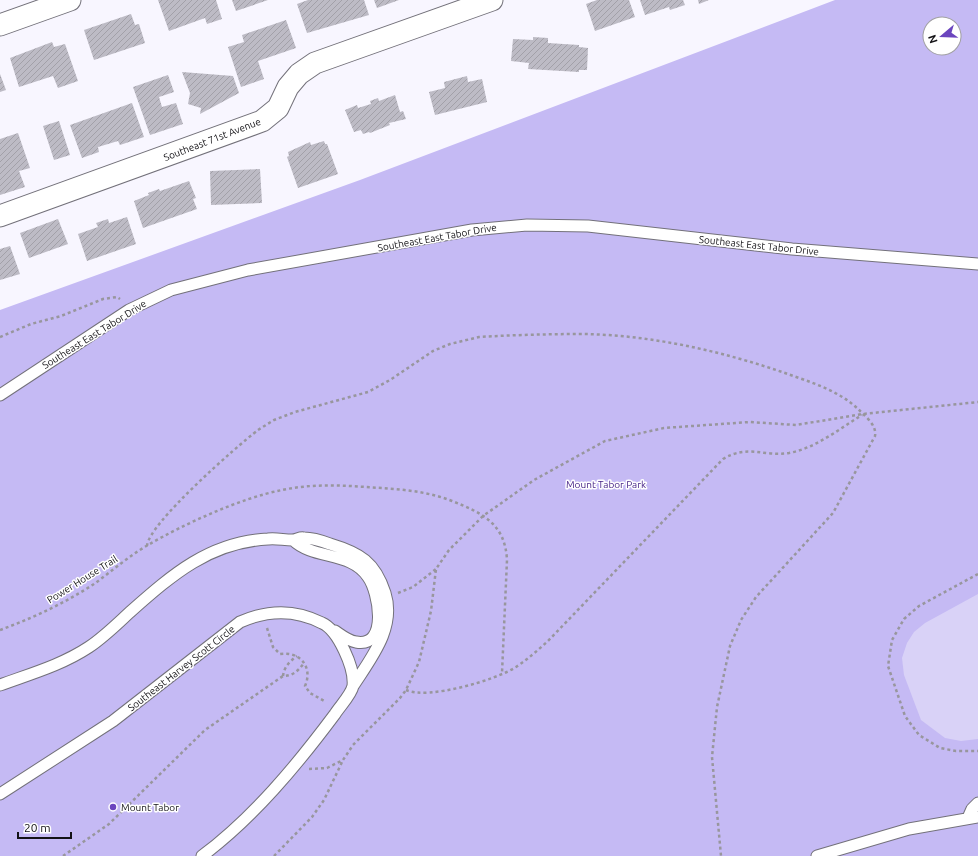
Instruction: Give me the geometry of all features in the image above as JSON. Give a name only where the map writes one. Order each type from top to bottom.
[{"type":"street","name":"Southeast 71st Avenue","points":[[0,216],[262,121],[278,108],[288,87],[299,74],[315,63],[492,0]]},
{"type":"street","points":[[0,25],[61,2]]},
{"type":"lane","name":"Southeast East Tabor Drive","points":[[0,395],[130,310],[171,290],[248,270],[500,226],[558,224],[588,226],[792,249],[978,264]]},
{"type":"lane","points":[[0,685],[58,664],[89,647],[164,582],[204,555],[222,547],[251,541],[267,539],[292,540],[302,537],[349,550],[368,561],[380,580],[389,611],[386,626],[373,656],[329,721],[282,778],[242,822],[202,856]]},
{"type":"lane","points":[[292,540],[300,547],[355,564],[368,577],[372,585],[378,601],[379,617],[378,624],[371,638],[365,641],[356,642],[332,629]]},
{"type":"lane","name":"Southeast Harvey Scott Circle","points":[[0,794],[113,721],[240,622],[259,615],[287,612],[313,618],[332,629],[345,651],[353,686]]},
{"type":"lane","points":[[816,856],[909,829],[973,818],[972,808],[978,804]]},
{"type":"path","points":[[0,338],[31,324],[61,316],[104,299],[117,297],[122,300],[130,310]]},
{"type":"path","points":[[147,546],[150,537],[164,516],[258,430],[274,420],[295,412],[368,392],[390,380],[433,351],[466,339],[479,337],[583,334],[629,338],[698,349],[764,366],[808,381],[839,395],[863,414],[875,428],[875,436],[833,513],[756,597],[741,620],[730,646],[717,707],[712,757],[721,856]]},
{"type":"path","points":[[396,594],[413,587],[436,569],[449,550],[483,516],[534,480],[604,441],[664,428],[750,422],[796,425],[863,414],[978,402]]},
{"type":"path","points":[[406,690],[416,694],[438,692],[502,673],[515,667],[548,641],[723,459],[742,451],[776,454],[800,450],[821,440],[863,414]]},
{"type":"path","name":"Power House Trail","points":[[0,630],[22,622],[70,599],[147,546],[196,521],[244,501],[282,490],[306,486],[332,485],[418,491],[445,498],[483,516],[490,520],[498,529],[506,551],[502,673]]},
{"type":"path","points":[[274,856],[312,817],[324,800],[343,760],[353,745],[406,690],[415,672],[427,632],[436,569]]},
{"type":"path","points":[[978,574],[919,606],[904,619],[892,640],[888,666],[905,716],[914,730],[932,745],[940,748],[956,751],[978,751]]},
{"type":"path","points":[[268,634],[273,647],[280,654],[294,654],[304,663],[308,678],[304,686],[310,693],[325,701]]},
{"type":"path","points":[[283,676],[283,671],[297,656]]},
{"type":"path","points":[[63,856],[109,824],[205,730],[283,676],[289,676],[297,672],[304,663]]},
{"type":"path","points":[[282,778],[303,770],[327,768],[343,760]]},
{"type":"green space","name":"Mount Tabor Park","points":[[835,0],[978,0],[978,856],[0,856],[0,310],[360,180]]},
{"type":"shaded area","points":[[978,594],[978,739],[961,741],[945,738],[921,720],[904,675],[902,658],[907,643],[914,632],[925,623]]},
{"type":"building","points":[[158,0],[216,0],[222,19],[207,24],[205,18],[169,31]]},
{"type":"building","points":[[232,0],[268,0],[236,11]]},
{"type":"building","points":[[308,0],[364,0],[369,15],[307,33],[297,4]]},
{"type":"building","points":[[374,0],[399,0],[377,8]]},
{"type":"building","points":[[597,0],[629,0],[635,17],[595,31],[586,4]]},
{"type":"building","points":[[640,0],[683,0],[685,5],[670,10],[669,7],[645,15]]},
{"type":"building","points":[[698,0],[709,0],[699,4]]},
{"type":"building","points":[[131,14],[135,25],[139,24],[145,43],[94,60],[84,30]]},
{"type":"building","points":[[286,20],[296,48],[258,61],[264,79],[241,87],[228,47],[244,42],[242,35]]},
{"type":"building","points":[[533,37],[548,38],[548,43],[579,45],[579,47],[588,48],[587,70],[579,70],[579,72],[528,69],[529,63],[511,61],[513,39],[533,40]]},
{"type":"building","points":[[52,42],[54,47],[65,44],[78,81],[58,88],[53,76],[19,87],[10,58]]},
{"type":"building","points":[[182,72],[233,76],[239,93],[200,114],[201,108],[188,104],[190,93]]},
{"type":"building","points":[[0,74],[6,90],[0,92]]},
{"type":"building","points":[[168,75],[174,92],[159,97],[162,107],[176,103],[183,124],[150,135],[133,87]]},
{"type":"building","points":[[467,76],[468,82],[482,79],[487,102],[435,115],[429,92],[445,88],[444,82]]},
{"type":"building","points":[[395,95],[400,112],[403,111],[406,119],[389,123],[390,125],[370,133],[363,134],[361,130],[354,132],[345,110],[357,105],[358,108],[371,104],[370,101],[378,98],[379,101]]},
{"type":"building","points":[[132,103],[144,137],[120,145],[118,141],[98,147],[99,152],[82,158],[70,125]]},
{"type":"building","points":[[59,121],[70,155],[54,160],[43,126]]},
{"type":"building","points":[[18,133],[30,168],[19,171],[25,187],[0,195],[0,139]]},
{"type":"building","points":[[324,141],[325,144],[327,144],[338,174],[298,188],[287,157],[289,156],[288,152],[310,142],[311,145]]},
{"type":"building","points":[[260,169],[262,203],[211,205],[210,171]]},
{"type":"building","points":[[189,181],[196,198],[193,199],[197,209],[143,228],[134,201],[159,189],[160,191]]},
{"type":"building","points":[[127,217],[136,244],[87,261],[78,234],[98,227],[96,223],[108,219],[109,223]]},
{"type":"building","points":[[58,219],[68,244],[29,258],[20,233]]},
{"type":"building","points":[[10,246],[20,274],[0,280],[0,249]]},
{"type":"place","name":"Mount Tabor","points":[[113,807]]}]
